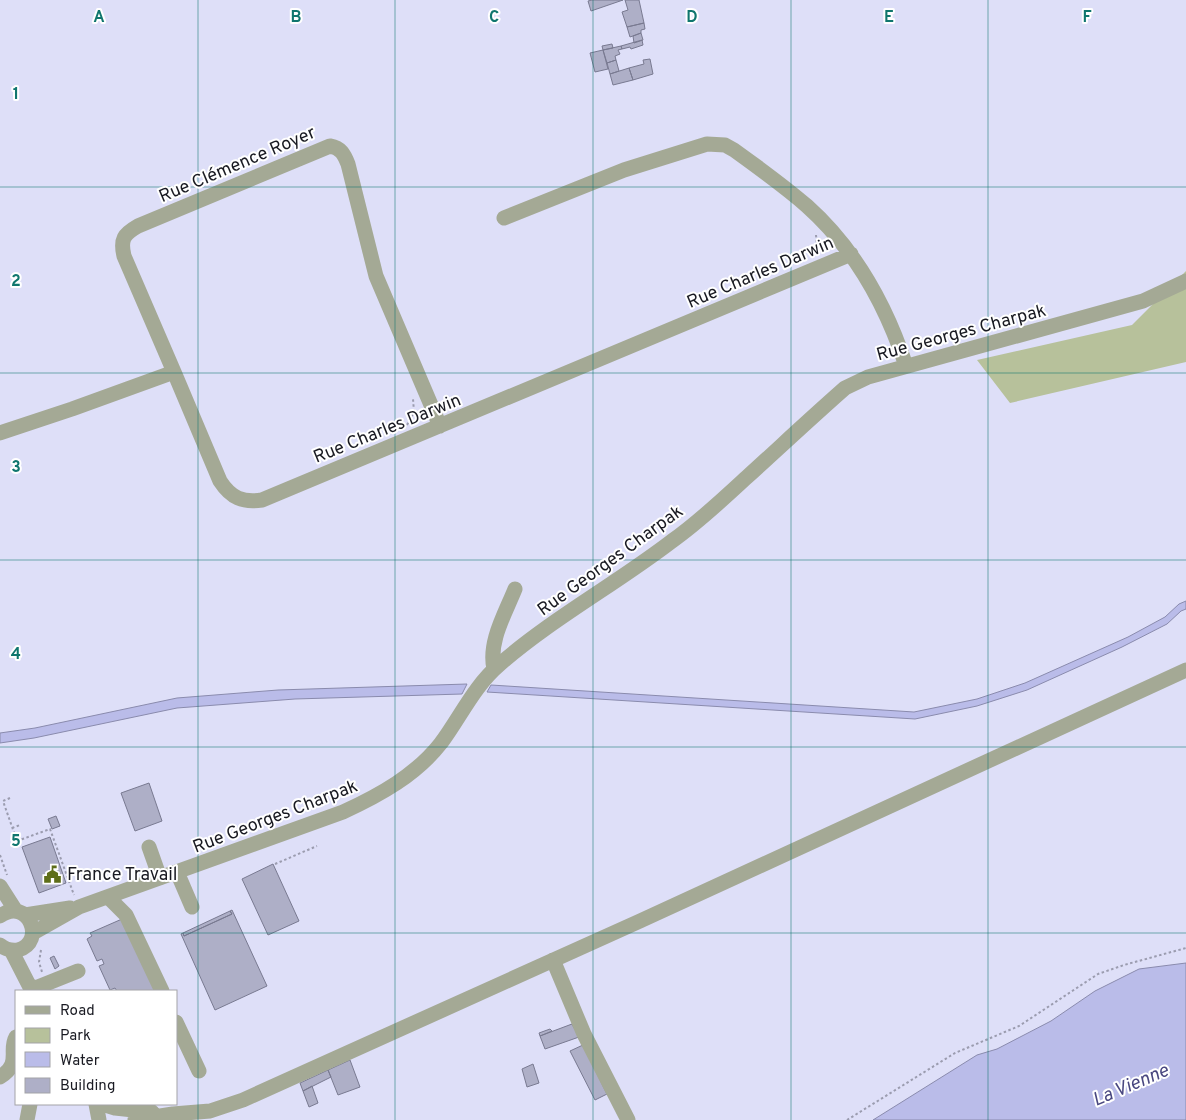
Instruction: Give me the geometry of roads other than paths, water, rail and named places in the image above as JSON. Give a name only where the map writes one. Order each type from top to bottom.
[{"type":"street","name":"Rue Charles Darwin","points":[[504,218],[624,170],[707,144],[725,145],[808,206],[851,254],[869,281],[888,318],[906,366]]},
{"type":"street","name":"Rue Clémence Royer","points":[[174,372],[124,256],[123,238],[129,231],[138,226],[330,146],[338,148],[344,154],[348,164],[376,276],[440,426]]},
{"type":"street","name":"Rue Charles Darwin","points":[[174,372],[220,481],[226,490],[233,496],[243,500],[262,500],[851,254]]},
{"type":"street","name":"Rue Georges Charpak","points":[[0,916],[5,912],[20,913],[108,897],[343,812],[374,798],[400,781],[427,758],[440,744],[461,715],[483,680],[494,669],[532,639],[673,541],[845,388],[868,377],[1144,301],[1186,281]]},
{"type":"street","points":[[0,432],[72,409],[174,372]]},
{"type":"street","points":[[494,669],[492,660],[494,640],[515,589]]},
{"type":"street","points":[[135,1120],[210,1111],[243,1100],[1186,670]]},
{"type":"street","points":[[149,847],[160,878]]},
{"type":"street","points":[[177,872],[192,907]]},
{"type":"street","points":[[5,884],[20,913],[31,923],[32,990]]},
{"type":"street","points":[[108,897],[126,915],[162,990]]},
{"type":"street","name":"Rue Georges Charpak","points":[[5,948],[23,948],[30,939],[77,903]]},
{"type":"street","points":[[5,948],[32,990]]},
{"type":"street","points":[[553,960],[584,1034],[628,1120]]},
{"type":"street","points":[[32,990],[78,971]]},
{"type":"street","points":[[178,1031],[181,1044],[199,1071]]},
{"type":"street","points":[[0,1077],[9,1070],[14,1058],[15,1038]]},
{"type":"street","points":[[27,1120],[30,1105]]},
{"type":"street","points":[[96,1105],[99,1120]]},
{"type":"street","points":[[106,1105],[128,1110],[173,1114]]},
{"type":"water","points":[[1186,601],[1186,609],[1181,611],[1167,624],[1122,647],[1027,690],[977,706],[915,719],[487,692],[491,685],[914,712],[977,699],[1025,683],[1128,637],[1165,617],[1179,604]]},
{"type":"water","points":[[467,684],[462,694],[295,699],[177,708],[34,738],[0,743],[0,733],[35,728],[177,698],[278,690]]},
{"type":"water","name":"La Vienne","points":[[1186,963],[1186,1120],[873,1120],[977,1055],[997,1049],[1051,1021],[1095,991],[1139,969]]},
{"type":"place","name":"France Travail","points":[[53,874]]}]
